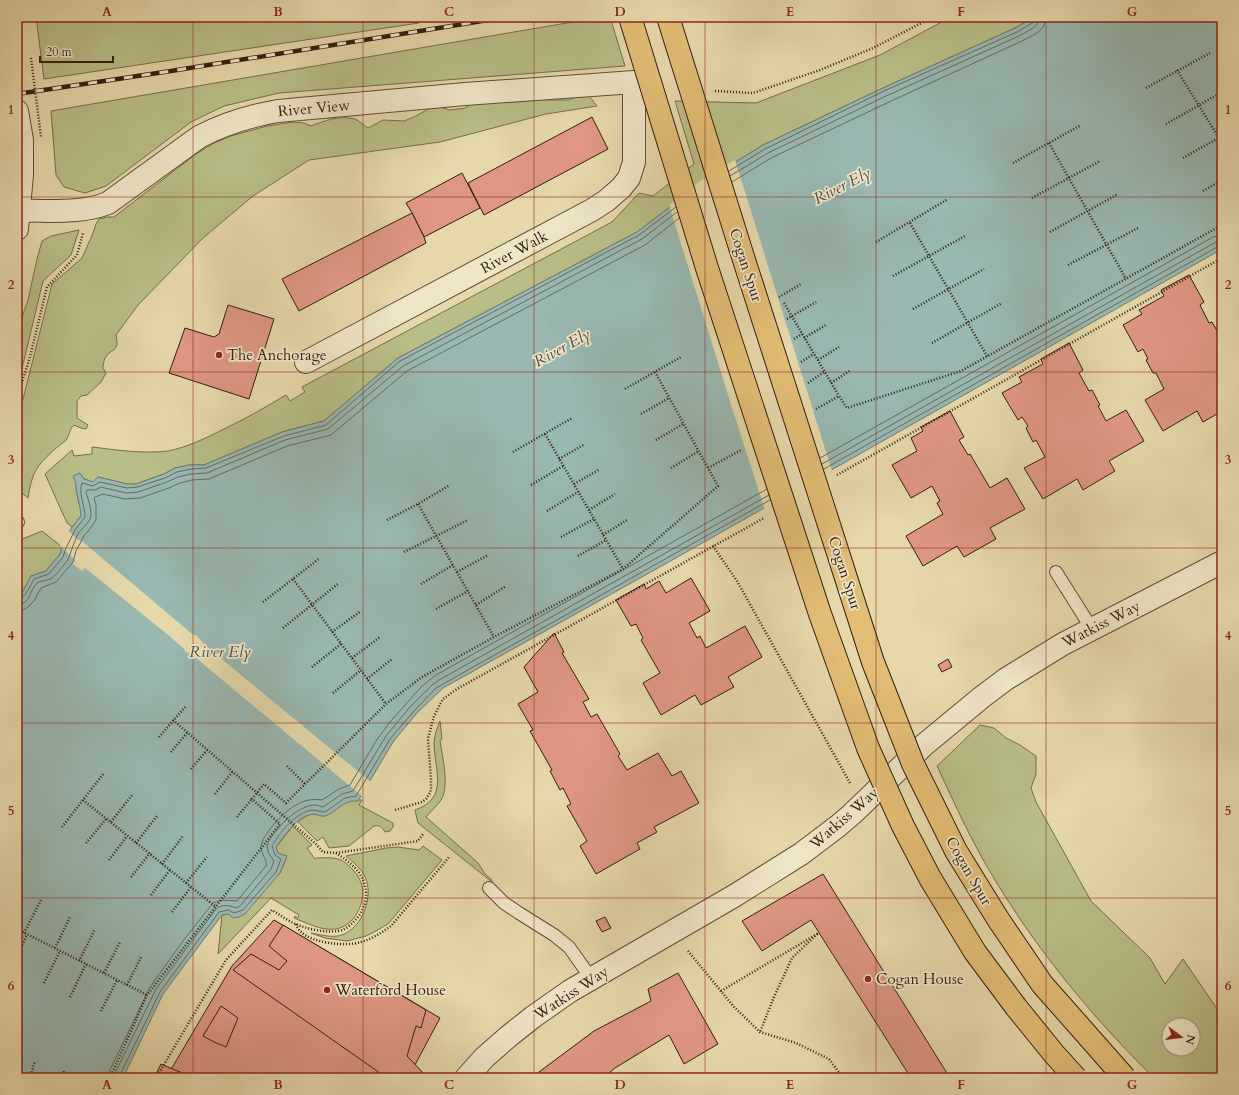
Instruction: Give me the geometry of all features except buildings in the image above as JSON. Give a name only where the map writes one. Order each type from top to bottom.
[{"type":"main road","points":[[630,17],[707,268],[820,614],[871,754],[903,826],[930,878],[975,952],[1016,1007],[1076,1078]]},
{"type":"main road","name":"Cogan Spur","points":[[668,17],[746,268],[864,632],[913,764],[956,851],[998,920],[1042,984],[1125,1078]]},
{"type":"street","name":"River View","points":[[18,220],[84,210],[108,203],[199,137],[215,128],[256,115],[278,111],[464,94],[634,82]]},
{"type":"street","name":"River Walk","points":[[306,362],[592,210],[606,201],[621,188],[629,178],[634,162],[634,82]]},
{"type":"street","points":[[17,111],[35,140],[22,175],[18,220]]},
{"type":"street","name":"Watkiss Way","points":[[466,1078],[509,1036],[570,991],[590,978],[734,896],[801,854],[838,826],[924,745],[1006,679],[1062,644],[1222,562]]},
{"type":"lane","points":[[1056,572],[1092,629]]},
{"type":"lane","points":[[489,888],[504,903],[554,935],[569,947],[590,978]]},
{"type":"path","points":[[711,90],[753,94],[820,70],[873,48],[933,17]]},
{"type":"path","points":[[1146,88],[1210,53]]},
{"type":"path","points":[[31,58],[35,140]]},
{"type":"path","points":[[1177,70],[1221,137],[1222,142]]},
{"type":"path","points":[[1166,124],[1222,92]]},
{"type":"path","points":[[1013,163],[1081,125]]},
{"type":"path","points":[[1183,158],[1221,137]]},
{"type":"path","points":[[1049,143],[1126,278]]},
{"type":"path","points":[[1032,198],[1100,161]]},
{"type":"path","points":[[1203,191],[1222,180]]},
{"type":"path","points":[[1050,232],[1118,194]]},
{"type":"path","points":[[876,242],[948,199]]},
{"type":"path","points":[[910,222],[987,356]]},
{"type":"path","points":[[780,296],[824,372],[847,408],[961,371],[1222,225]]},
{"type":"path","points":[[1068,265],[1138,228]]},
{"type":"path","points":[[17,398],[30,357],[47,286],[77,255],[84,232]]},
{"type":"path","points":[[892,276],[965,236]]},
{"type":"path","points":[[913,309],[984,269]]},
{"type":"path","points":[[775,299],[801,284]]},
{"type":"path","points":[[784,321],[816,302]]},
{"type":"path","points":[[932,343],[1002,303]]},
{"type":"path","points":[[804,338],[826,325]]},
{"type":"path","points":[[818,360],[838,347]]},
{"type":"path","points":[[798,364],[814,354]]},
{"type":"path","points":[[625,389],[681,357]]},
{"type":"path","points":[[831,383],[851,370]]},
{"type":"path","points":[[237,817],[264,784],[286,803],[386,704],[422,677],[623,569],[718,486],[655,372]]},
{"type":"path","points":[[807,384],[824,372]]},
{"type":"path","points":[[812,411],[839,396]]},
{"type":"path","points":[[641,414],[669,398]]},
{"type":"path","points":[[513,452],[572,418]]},
{"type":"path","points":[[656,440],[683,424]]},
{"type":"path","points":[[545,434],[623,569]]},
{"type":"path","points":[[559,459],[585,444]]},
{"type":"path","points":[[708,468],[743,449]]},
{"type":"path","points":[[671,468],[699,451]]},
{"type":"path","points":[[531,485],[563,466]]},
{"type":"path","points":[[574,484],[600,469]]},
{"type":"path","points":[[387,520],[450,485]]},
{"type":"path","points":[[547,511],[578,492]]},
{"type":"path","points":[[589,510],[615,494]]},
{"type":"path","points":[[418,504],[494,637]]},
{"type":"path","points":[[562,537],[594,519]]},
{"type":"path","points":[[404,552],[468,520]]},
{"type":"path","points":[[603,535],[627,520]]},
{"type":"path","points":[[578,556],[606,540]]},
{"type":"path","points":[[713,546],[737,581],[852,787]]},
{"type":"path","points":[[457,572],[488,555]]},
{"type":"path","points":[[263,602],[320,558]]},
{"type":"path","points":[[422,584],[453,565]]},
{"type":"path","points":[[293,579],[386,704]]},
{"type":"path","points":[[283,628],[339,583]]},
{"type":"path","points":[[476,605],[506,586]]},
{"type":"path","points":[[436,609],[468,591]]},
{"type":"path","points":[[332,632],[361,610]]},
{"type":"path","points":[[352,658],[380,637]]},
{"type":"path","points":[[312,667],[342,644]]},
{"type":"path","points":[[367,679],[392,659]]},
{"type":"path","points":[[333,693],[361,670]]},
{"type":"path","points":[[159,737],[186,706]]},
{"type":"path","points":[[173,720],[257,792],[316,844],[323,852],[336,853],[418,841],[423,834]]},
{"type":"path","points":[[171,752],[187,733]]},
{"type":"path","points":[[191,769],[208,750]]},
{"type":"path","points":[[287,766],[305,784]]},
{"type":"path","points":[[215,794],[233,771]]},
{"type":"path","points":[[62,827],[104,773]]},
{"type":"path","points":[[111,822],[132,795]]},
{"type":"path","points":[[110,1078],[147,995],[280,824],[252,799]]},
{"type":"path","points":[[83,800],[216,907]]},
{"type":"path","points":[[136,843],[157,816]]},
{"type":"path","points":[[86,843],[106,818]]},
{"type":"path","points":[[109,860],[127,836]]},
{"type":"path","points":[[162,864],[183,836]]},
{"type":"path","points":[[156,1078],[226,960],[272,910],[296,924],[321,931],[340,931],[347,928],[360,915],[366,896],[366,885],[352,864],[336,853]]},
{"type":"path","points":[[131,877],[150,854]]},
{"type":"path","points":[[296,924],[302,933],[314,939],[325,942],[348,944],[359,943],[370,939],[391,926],[450,856]]},
{"type":"path","points":[[186,883],[207,857]]},
{"type":"path","points":[[151,895],[170,870]]},
{"type":"path","points":[[172,912],[191,887]]},
{"type":"path","points":[[17,956],[41,900]]},
{"type":"path","points":[[55,948],[70,917]]},
{"type":"path","points":[[17,929],[147,995]]},
{"type":"path","points":[[79,961],[95,929]]},
{"type":"path","points":[[721,991],[817,934],[792,958],[760,1032]]},
{"type":"path","points":[[104,973],[120,942]]},
{"type":"path","points":[[44,983],[60,951]]},
{"type":"path","points":[[688,951],[734,1007],[760,1032],[796,1043],[829,1059],[843,1078]]},
{"type":"path","points":[[127,985],[141,957]]},
{"type":"path","points":[[70,997],[86,964]]},
{"type":"path","points":[[101,1011],[117,980]]},
{"type":"path","points":[[30,1078],[35,1061]]},
{"type":"path","points":[[62,1078],[64,1070]]},
{"type":"green space","points":[[36,17],[368,17],[419,23],[44,79]]},
{"type":"green space","points":[[602,17],[610,17],[625,66],[279,93],[224,106],[191,122],[106,186],[85,193],[64,187],[56,175],[51,111]]},
{"type":"green space","points":[[951,17],[1034,17],[1015,28],[763,145],[700,184],[637,232],[398,358],[324,421],[282,432],[204,465],[190,465],[175,468],[164,474],[136,484],[127,484],[98,477],[93,482],[84,479],[80,473],[74,476],[81,516],[72,527],[67,523],[45,474],[72,450],[74,456],[92,454],[92,447],[139,452],[158,452],[183,447],[204,439],[248,417],[286,395],[290,401],[305,392],[302,387],[612,222],[639,193],[653,196],[694,164],[675,101],[756,103],[880,55]]},
{"type":"green space","points":[[577,96],[591,98],[597,106],[546,114],[440,142],[309,160],[253,196],[203,238],[138,305],[116,335],[117,345],[115,349],[105,358],[103,368],[106,373],[101,382],[87,395],[81,396],[77,401],[77,418],[88,425],[86,429],[74,425],[65,441],[43,460],[33,476],[28,498],[18,490],[17,415],[23,399],[52,284],[82,258],[99,219],[114,217],[196,154],[214,143],[231,136],[267,126],[293,122],[304,123],[311,126],[332,119],[349,118],[355,119],[368,128],[383,120],[404,121],[430,108],[441,107],[449,110],[465,108],[471,104],[539,99],[569,100]]},
{"type":"green space","points":[[79,230],[71,255],[43,281],[17,389],[17,331],[28,300],[42,241],[51,236]]},
{"type":"green space","points":[[42,531],[62,547],[60,554],[46,571],[31,576],[22,593],[17,597],[17,549],[20,545],[20,540]]},
{"type":"green space","points":[[440,721],[442,739],[440,740],[445,771],[444,794],[438,804],[426,817],[478,863],[492,882],[418,823],[415,810],[426,805],[433,798],[438,782],[434,742]]},
{"type":"green space","points":[[980,725],[994,728],[1006,738],[1020,745],[1036,756],[1036,774],[1031,788],[1036,802],[1091,901],[1150,958],[1165,984],[1183,959],[1222,1016],[1222,1078],[1154,1078],[1129,1053],[1082,1000],[1038,945],[1018,916],[981,856],[937,766]]},
{"type":"green space","points":[[352,800],[362,800],[359,805],[393,823],[393,827],[390,831],[385,832],[381,827],[374,826],[349,846],[329,848],[323,837],[317,841],[298,822],[311,814],[322,816],[327,815]]},
{"type":"green space","points":[[293,826],[312,845],[307,848],[315,859],[339,859],[347,864],[359,877],[363,893],[357,913],[353,919],[342,927],[336,929],[325,929],[294,918],[295,916],[298,918],[299,915],[271,898],[218,954],[222,915],[228,914],[280,873],[286,859],[278,853],[276,847]]},
{"type":"green space","points":[[423,846],[442,860],[388,924],[366,936],[347,941],[325,938],[311,933],[331,936],[342,935],[356,925],[365,910],[368,893],[365,877],[359,868],[346,856],[398,847],[419,850]]},
{"type":"water","name":"River Ely","points":[[1034,17],[1222,17],[1222,249],[443,688],[417,713],[393,742],[358,801],[345,803],[326,816],[313,814],[302,818],[287,832],[276,847],[278,853],[287,856],[280,873],[245,914],[233,918],[228,914],[222,915],[163,994],[123,1078],[17,1078],[17,597],[22,593],[31,576],[46,571],[60,554],[72,527],[81,516],[73,476],[80,473],[84,479],[93,482],[98,477],[127,484],[136,484],[164,474],[175,468],[190,465],[204,465],[282,432],[324,421],[398,358],[637,232],[700,184],[763,145],[1015,28]]},
{"type":"pier","points":[[735,160],[832,471],[765,510],[669,205],[699,182]]},
{"type":"pier","points":[[68,530],[371,782],[363,797],[85,568],[82,571],[73,564],[75,560],[60,546]]},
{"type":"railway","points":[[17,94],[507,17]]},
{"type":"place","name":"The Anchorage","points":[[219,355]]},
{"type":"place","name":"Cogan House","points":[[868,979]]},
{"type":"place","name":"Waterford House","points":[[327,990]]}]
